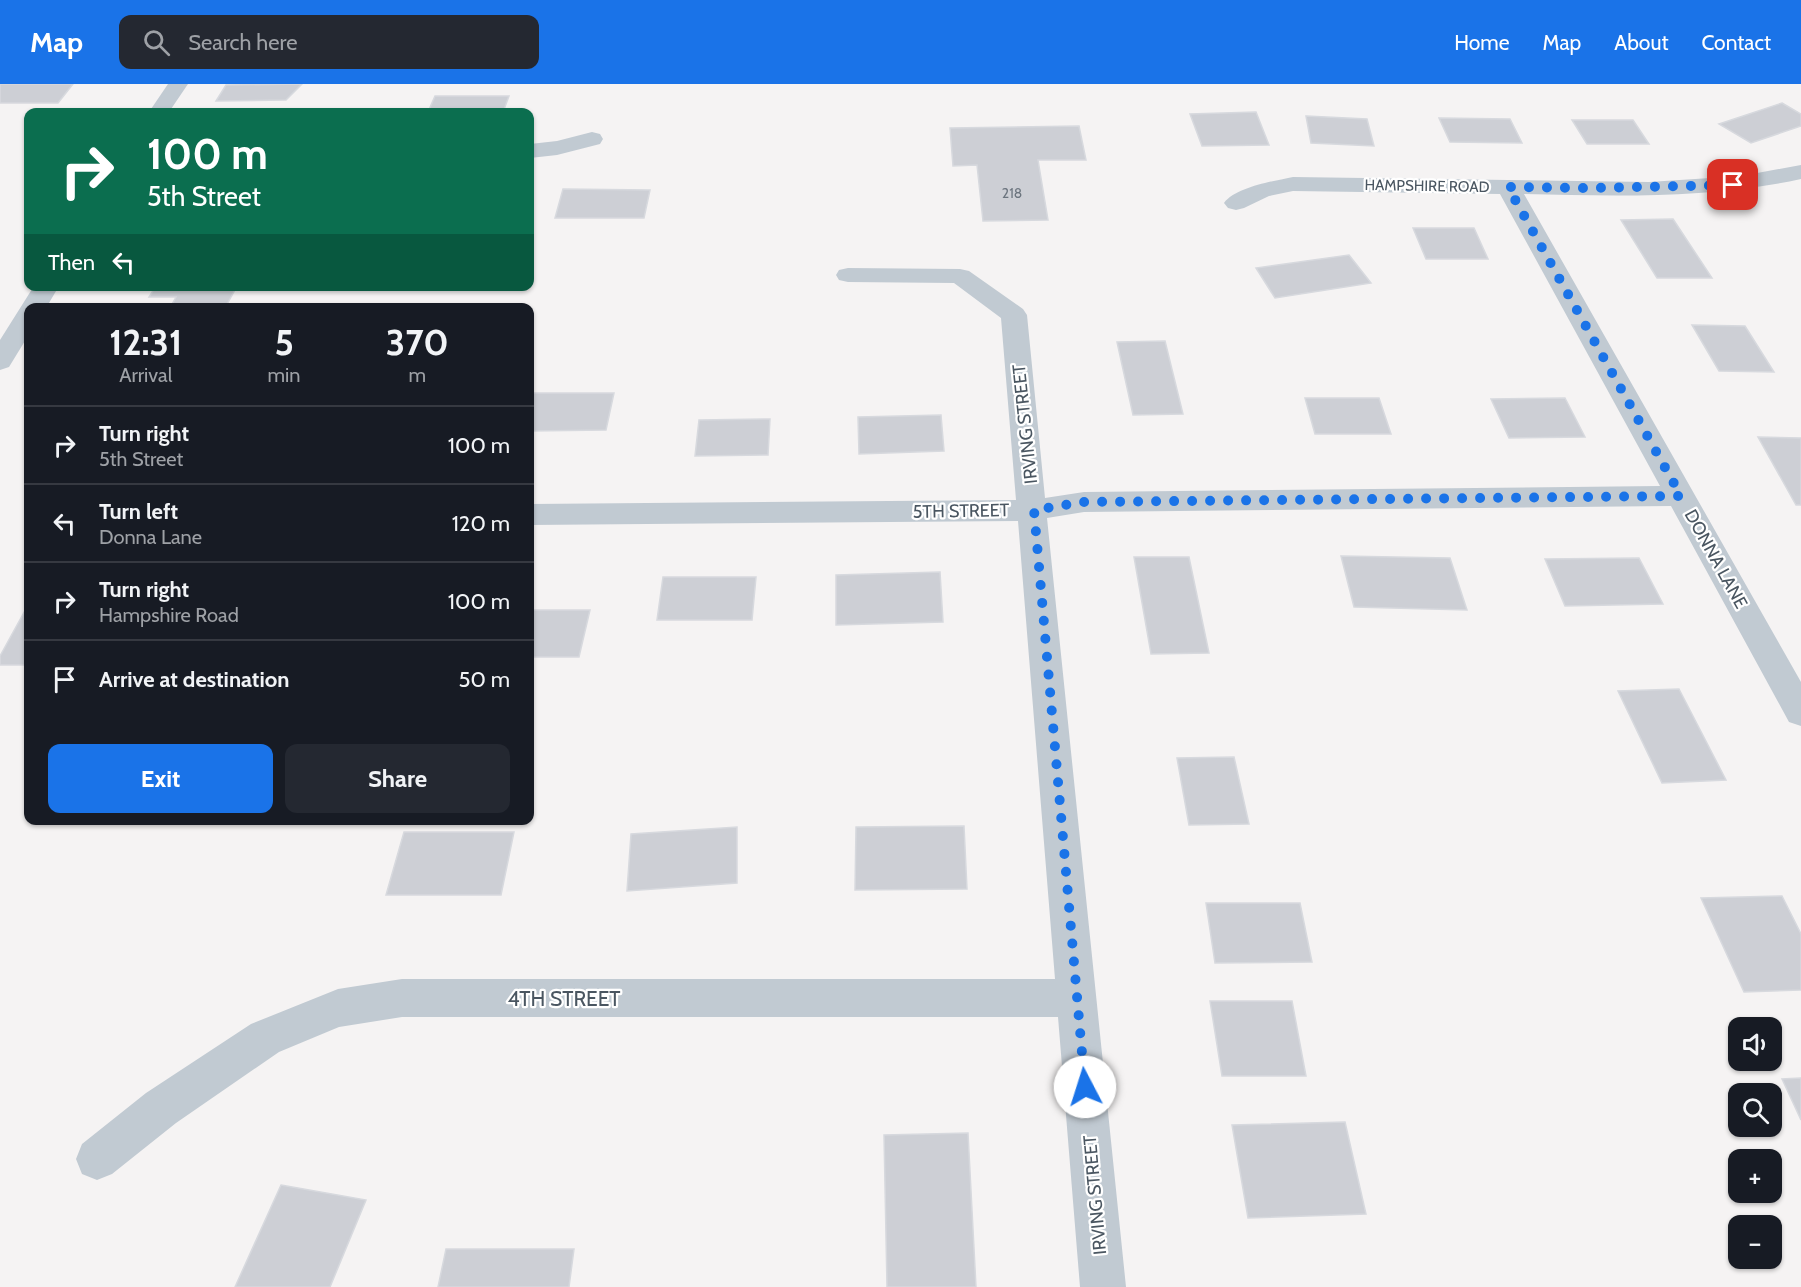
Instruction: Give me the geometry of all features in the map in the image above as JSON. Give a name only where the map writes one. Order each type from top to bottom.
[{"type":"street","points":[[162,108],[178,84]]},
{"type":"street","points":[[534,151],[557,148],[592,139]]},
{"type":"street","name":"HAMPSHIRE ROAD","points":[[1236,203],[1263,191],[1293,184],[1589,188],[1733,185],[1774,179],[1801,172]]},
{"type":"street","name":"DONNA LANE","points":[[1508,187],[1801,712]]},
{"type":"street","name":"IRVING STREET","points":[[848,275],[960,276],[1014,315],[1034,510],[1103,1287]]},
{"type":"street","points":[[0,361],[24,322]]},
{"type":"street","name":"5TH STREET","points":[[534,515],[1034,510],[1084,502],[1681,496]]},
{"type":"street","name":"4TH STREET","points":[[97,1159],[161,1108],[265,1038],[338,1008],[402,998],[1077,998]]},
{"type":"building","points":[[0,84],[73,84],[58,103],[0,103]]},
{"type":"building","points":[[302,84],[286,100],[216,101],[226,85]]},
{"type":"building","points":[[435,96],[509,96],[504,108],[430,108]]},
{"type":"building","points":[[1782,103],[1801,114],[1801,126],[1751,143],[1719,124]]},
{"type":"building","points":[[1256,112],[1269,145],[1202,146],[1190,114]]},
{"type":"building","points":[[1306,116],[1367,119],[1374,146],[1311,143]]},
{"type":"building","points":[[1439,118],[1510,119],[1522,143],[1450,142]]},
{"type":"building","points":[[1572,120],[1633,120],[1649,144],[1587,144]]},
{"type":"building","points":[[1079,126],[1086,160],[1038,160],[1048,220],[983,221],[977,165],[953,166],[950,128]]},
{"type":"building","points":[[563,189],[650,190],[644,218],[555,218]]},
{"type":"building","points":[[1673,219],[1712,278],[1657,278],[1621,220]]},
{"type":"building","points":[[1413,228],[1474,228],[1488,259],[1426,259]]},
{"type":"building","points":[[1349,255],[1371,283],[1275,298],[1256,268]]},
{"type":"building","points":[[153,291],[234,291],[228,303],[173,303],[176,297],[149,297]]},
{"type":"building","points":[[1692,325],[1745,326],[1774,372],[1719,371]]},
{"type":"building","points":[[1165,341],[1183,414],[1133,415],[1117,342]]},
{"type":"building","points":[[534,393],[614,393],[606,430],[534,431]]},
{"type":"building","points":[[1305,398],[1379,398],[1391,434],[1315,434]]},
{"type":"building","points":[[1565,398],[1585,437],[1509,438],[1491,399]]},
{"type":"building","points":[[941,415],[944,451],[859,454],[858,417]]},
{"type":"building","points":[[770,419],[768,455],[695,456],[699,420]]},
{"type":"building","points":[[1758,437],[1801,438],[1801,505],[1796,505]]},
{"type":"building","points":[[1341,556],[1450,558],[1467,610],[1354,607]]},
{"type":"building","points":[[1134,557],[1189,557],[1209,653],[1151,654]]},
{"type":"building","points":[[1639,558],[1663,604],[1565,606],[1545,559]]},
{"type":"building","points":[[940,572],[943,622],[836,625],[836,575]]},
{"type":"building","points":[[663,577],[756,577],[752,620],[657,620]]},
{"type":"building","points":[[534,610],[590,610],[579,657],[534,657]]},
{"type":"building","points":[[24,612],[24,665],[0,665],[0,656]]},
{"type":"building","points":[[1679,689],[1726,780],[1662,783],[1618,691]]},
{"type":"building","points":[[1234,757],[1249,824],[1189,825],[1177,758]]},
{"type":"building","points":[[964,826],[967,889],[855,890],[856,827]]},
{"type":"building","points":[[737,827],[737,883],[627,891],[631,834]]},
{"type":"building","points":[[404,832],[514,832],[501,895],[386,895]]},
{"type":"building","points":[[1782,896],[1801,934],[1801,990],[1744,992],[1701,898]]},
{"type":"building","points":[[1206,903],[1300,903],[1312,962],[1215,963]]},
{"type":"building","points":[[1210,1001],[1292,1001],[1306,1076],[1222,1076]]},
{"type":"building","points":[[1801,1078],[1801,1120],[1782,1079]]},
{"type":"building","points":[[1345,1122],[1366,1214],[1248,1218],[1232,1125]]},
{"type":"building","points":[[968,1133],[976,1287],[887,1287],[884,1135]]},
{"type":"building","points":[[281,1185],[366,1200],[330,1287],[235,1287]]},
{"type":"building","points":[[446,1249],[574,1249],[569,1287],[438,1287]]},
{"type":"route","points":[[1085,1087],[1034,510],[1084,502],[1681,496],[1508,187],[1733,185]]}]
